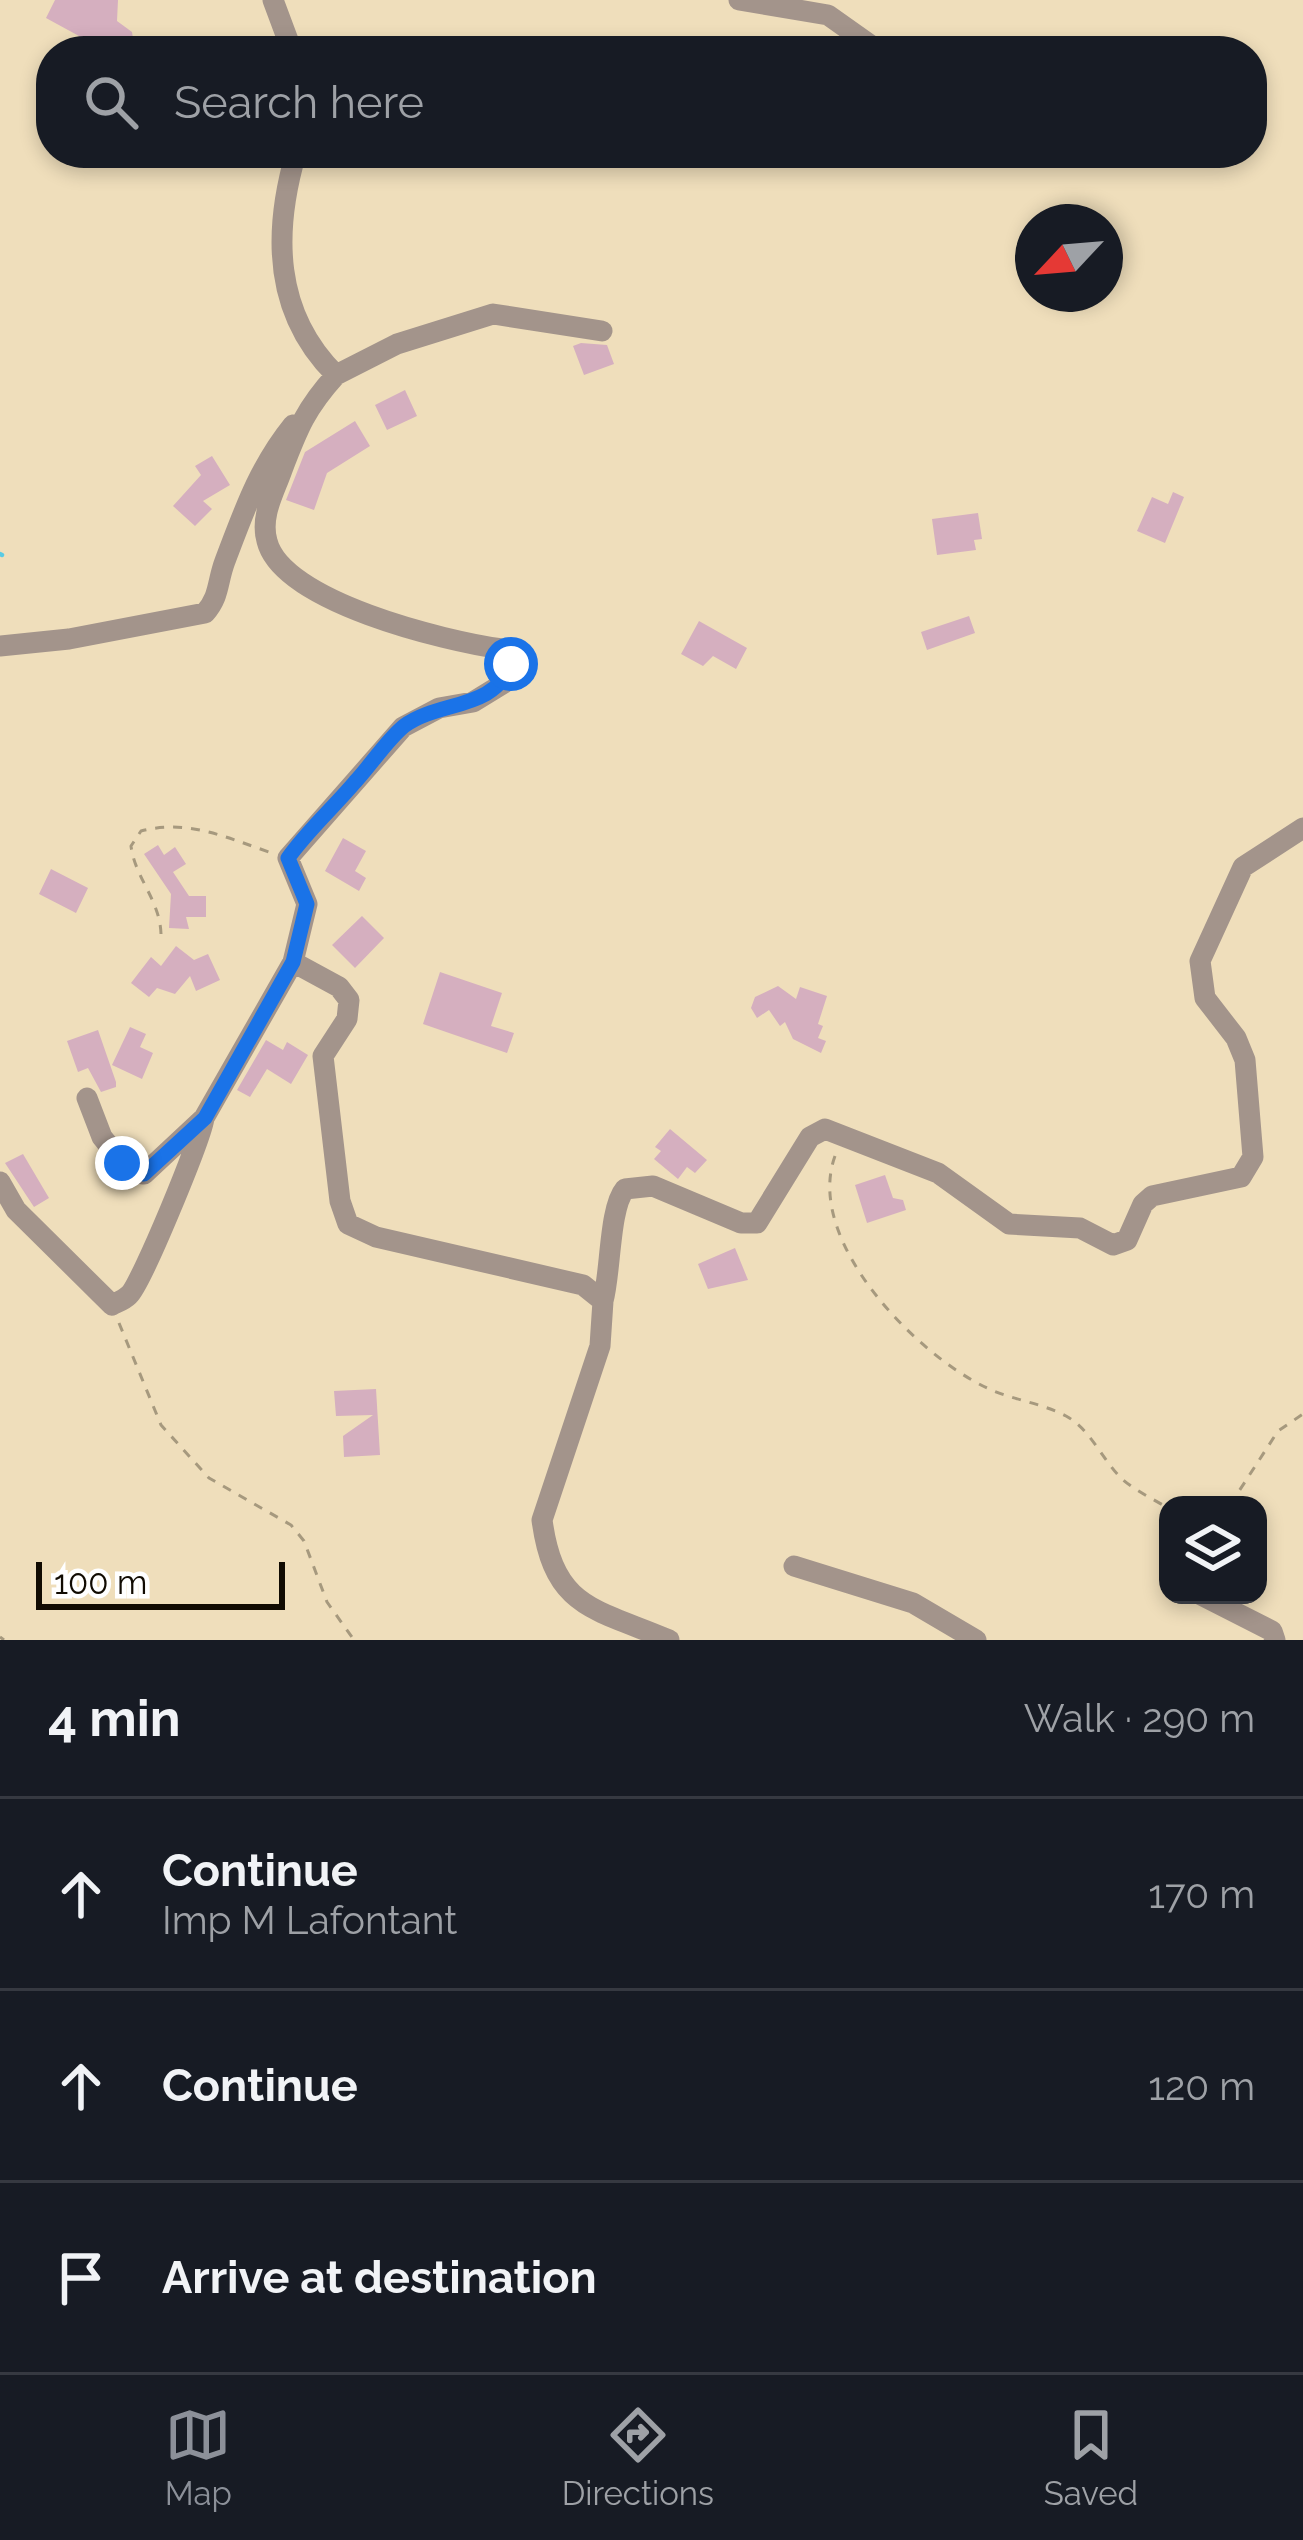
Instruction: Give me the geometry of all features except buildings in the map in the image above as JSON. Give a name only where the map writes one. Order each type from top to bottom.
[{"type":"street","points":[[273,0],[286,36]]},
{"type":"street","points":[[739,0],[828,15],[858,36]]},
{"type":"street","points":[[292,168],[279,242],[287,295],[319,358],[336,374]]},
{"type":"street","points":[[0,646],[69,639],[205,613],[218,599],[221,572],[262,464],[336,374],[397,344],[493,314],[602,331]]},
{"type":"street","points":[[87,1098],[102,1137],[130,1172],[144,1174],[205,1118],[293,962],[307,904],[288,858],[404,727],[439,708],[473,702],[504,683],[511,664],[502,649],[460,643],[316,596],[284,573],[267,544],[264,519],[304,410]]},
{"type":"street","points":[[670,1640],[579,1600],[550,1571],[542,1520],[594,1366],[612,1265],[617,1199],[625,1189],[645,1183],[750,1225],[765,1216],[810,1137],[825,1129],[938,1173],[1015,1226],[1080,1228],[1112,1245],[1130,1237],[1141,1207],[1153,1196],[1240,1177],[1253,1156],[1245,1060],[1236,1038],[1204,998],[1200,961],[1243,867],[1303,828]]},
{"type":"street","points":[[293,962],[339,987],[350,1000],[347,1019],[323,1056],[340,1201],[348,1224],[376,1238],[583,1285],[603,1301]]},
{"type":"street","points":[[0,1182],[16,1210],[112,1305],[130,1294],[146,1266],[177,1182],[202,1142],[205,1118]]},
{"type":"street","points":[[794,1567],[913,1603],[976,1640]]},
{"type":"street","points":[[1219,1604],[1272,1630],[1275,1640]]},
{"type":"path","points":[[161,934],[160,915],[133,864],[130,846],[140,831],[168,824],[203,830],[288,858]]},
{"type":"path","points":[[844,1133],[830,1169],[836,1219],[849,1256],[897,1323],[985,1387],[1066,1416],[1124,1480],[1159,1502]]},
{"type":"path","points":[[112,1305],[161,1425],[209,1478],[291,1525],[304,1541],[327,1602],[354,1640]]},
{"type":"path","points":[[1235,1496],[1278,1431],[1303,1414]]},
{"type":"route","points":[[122,1163],[130,1172],[144,1174],[205,1118],[266,1018],[293,962],[307,904],[288,858],[305,835],[404,727],[439,708],[473,702],[504,683],[511,664]]}]
